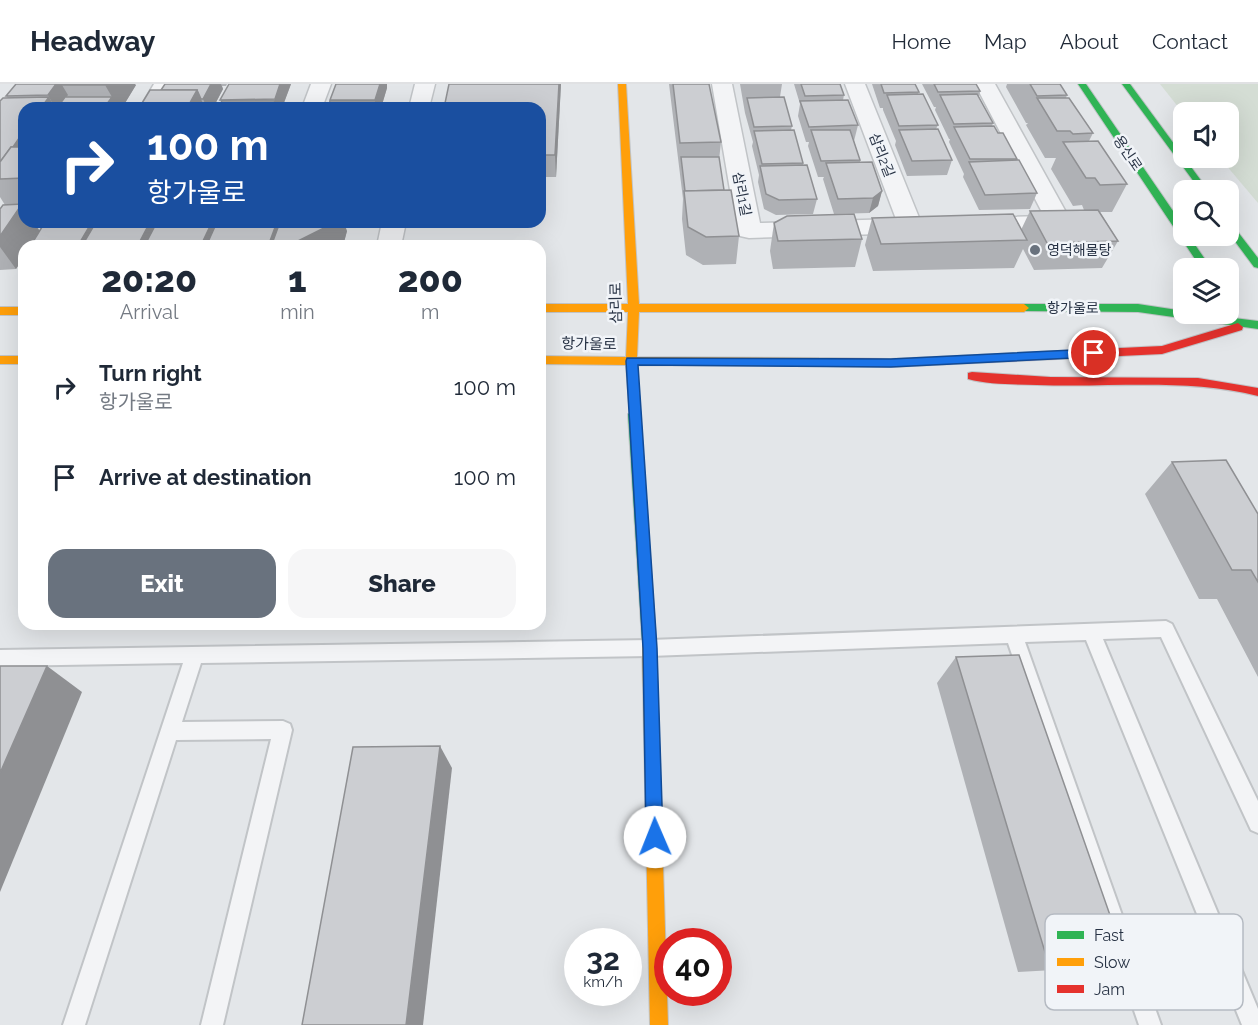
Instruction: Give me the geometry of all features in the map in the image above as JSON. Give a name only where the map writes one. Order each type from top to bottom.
[{"type":"main road","name":"삼리로","points":[[622,84],[634,308],[632,361],[650,648],[659,1025]]},
{"type":"main road","name":"용신로","points":[[1082,84],[1199,258]]},
{"type":"main road","points":[[1126,84],[1196,180]]},
{"type":"main road","points":[[1239,240],[1258,265]]},
{"type":"main road","name":"항가울로","points":[[546,308],[1138,308],[1252,328]]},
{"type":"main road","points":[[0,311],[18,311]]},
{"type":"main road","points":[[1239,314],[1252,328]]},
{"type":"main road","name":"항가울로","points":[[546,360],[891,363],[1162,350],[1252,328]]},
{"type":"main road","points":[[0,360],[18,360]]},
{"type":"main road","points":[[891,363],[952,374],[1038,381],[1202,382],[1234,385],[1258,392]]},
{"type":"street","points":[[154,102],[165,84]]},
{"type":"street","points":[[314,102],[321,84]]},
{"type":"street","points":[[421,102],[425,84]]},
{"type":"street","name":"삼리1길","points":[[722,84],[749,231],[933,226]]},
{"type":"street","name":"삼리2길","points":[[855,84],[910,226]]},
{"type":"street","points":[[956,225],[1060,223],[985,84]]},
{"type":"lane","points":[[0,658],[650,648],[1166,629],[1258,823]]},
{"type":"lane","points":[[1091,631],[1207,914]]},
{"type":"lane","points":[[1014,635],[1111,914]]},
{"type":"lane","points":[[74,1025],[194,656]]},
{"type":"lane","points":[[170,731],[283,730],[212,1025]]},
{"type":"lane","points":[[1243,1001],[1253,1025]]},
{"type":"lane","points":[[1145,1010],[1150,1025]]},
{"type":"shaded area","points":[[1160,84],[1258,84],[1258,203],[1228,168],[1239,168],[1239,102],[1174,102]]},
{"type":"building","points":[[16,84],[56,84],[48,95],[6,96]]},
{"type":"building","points":[[63,84],[106,84],[62,85]]},
{"type":"building","points":[[165,84],[211,84],[201,99],[197,90],[161,90]]},
{"type":"building","points":[[229,84],[280,84],[275,99],[220,100]]},
{"type":"building","points":[[336,84],[380,84],[375,100],[330,100]]},
{"type":"building","points":[[449,84],[559,84],[555,155],[546,155],[546,102],[445,102]]},
{"type":"building","points":[[673,84],[709,84],[721,142],[680,143]]},
{"type":"building","points":[[801,84],[840,84],[844,95],[805,96]]},
{"type":"building","points":[[881,84],[915,84],[919,92],[884,93]]},
{"type":"building","points":[[934,84],[976,84],[980,91],[938,92]]},
{"type":"building","points":[[1030,84],[1060,84],[1067,95],[1037,96]]},
{"type":"building","points":[[150,90],[197,90],[190,102],[143,102]]},
{"type":"building","points":[[923,94],[938,125],[899,126],[887,95]]},
{"type":"building","points":[[977,94],[993,123],[954,124],[940,95]]},
{"type":"building","points":[[49,97],[45,102],[18,102],[18,140],[0,162],[0,101],[3,98]]},
{"type":"building","points":[[65,97],[112,97],[108,102],[61,102]]},
{"type":"building","points":[[784,97],[792,126],[754,127],[747,98]]},
{"type":"building","points":[[1037,98],[1069,98],[1093,133],[1073,134],[1070,131],[1057,131]]},
{"type":"building","points":[[848,100],[858,125],[809,127],[800,101]]},
{"type":"building","points":[[222,101],[275,101],[275,102]]},
{"type":"building","points":[[330,101],[376,101],[376,102]]},
{"type":"building","points":[[994,126],[998,133],[1003,133],[1017,159],[970,159],[954,127]]},
{"type":"building","points":[[938,129],[952,160],[912,161],[899,130]]},
{"type":"building","points":[[794,130],[803,163],[762,164],[754,131]]},
{"type":"building","points":[[811,130],[850,130],[860,160],[821,161]]},
{"type":"building","points":[[1098,141],[1127,184],[1100,185],[1095,178],[1086,178],[1063,142]]},
{"type":"building","points":[[11,147],[18,147],[18,178],[0,179],[0,162]]},
{"type":"building","points":[[681,157],[719,157],[724,190],[685,191]]},
{"type":"building","points":[[1019,160],[1037,193],[985,195],[969,162]]},
{"type":"building","points":[[872,162],[882,191],[873,198],[838,199],[826,163]]},
{"type":"building","points":[[807,165],[817,199],[779,200],[766,194],[760,166]]},
{"type":"building","points":[[731,190],[739,236],[706,237],[688,227],[684,191]]},
{"type":"building","points":[[18,204],[18,210],[0,236],[0,209],[3,205]]},
{"type":"building","points":[[1098,210],[1118,241],[1047,243],[1030,211]]},
{"type":"building","points":[[854,214],[862,239],[778,241],[774,223],[787,216]]},
{"type":"building","points":[[1013,214],[1027,240],[881,244],[872,218]]},
{"type":"building","points":[[41,228],[88,228],[81,240],[34,240]]},
{"type":"building","points":[[92,228],[147,228],[141,240],[85,240]]},
{"type":"building","points":[[154,228],[209,228],[203,240],[148,240]]},
{"type":"building","points":[[214,228],[275,228],[270,240],[209,240]]},
{"type":"building","points":[[278,228],[324,228],[300,240],[273,240]]},
{"type":"building","points":[[1226,460],[1258,514],[1258,582],[1251,570],[1232,570],[1172,462]]},
{"type":"building","points":[[1019,655],[1110,914],[1045,914],[1045,952],[956,657]]},
{"type":"building","points":[[0,666],[47,666],[0,773]]},
{"type":"building","points":[[440,746],[406,1025],[302,1025],[353,747]]},
{"type":"traffic: fast","points":[[1082,84],[1199,258]]},
{"type":"traffic: fast","points":[[1126,84],[1197,180]]},
{"type":"traffic: fast","points":[[1239,240],[1258,265]]},
{"type":"traffic: fast","points":[[1024,308],[1138,308],[1258,325]]},
{"type":"traffic: fast","points":[[634,414],[649,640]]},
{"type":"traffic: slow","points":[[622,84],[634,308],[631,361],[634,414]]},
{"type":"traffic: slow","points":[[546,308],[1024,308]]},
{"type":"traffic: slow","points":[[0,311],[18,311]]},
{"type":"traffic: slow","points":[[0,360],[18,360]]},
{"type":"traffic: slow","points":[[546,360],[826,362]]},
{"type":"traffic: slow","points":[[649,640],[659,1025]]},
{"type":"traffic: jam","points":[[826,362],[890,363],[1162,350],[1238,327]]},
{"type":"traffic: jam","points":[[972,376],[1050,381],[1198,382],[1258,392]]},
{"type":"place","name":"영덕해물탕","points":[[1035,250]]},
{"type":"route","points":[[655,837],[650,648],[632,361],[891,363],[1094,353]]}]
